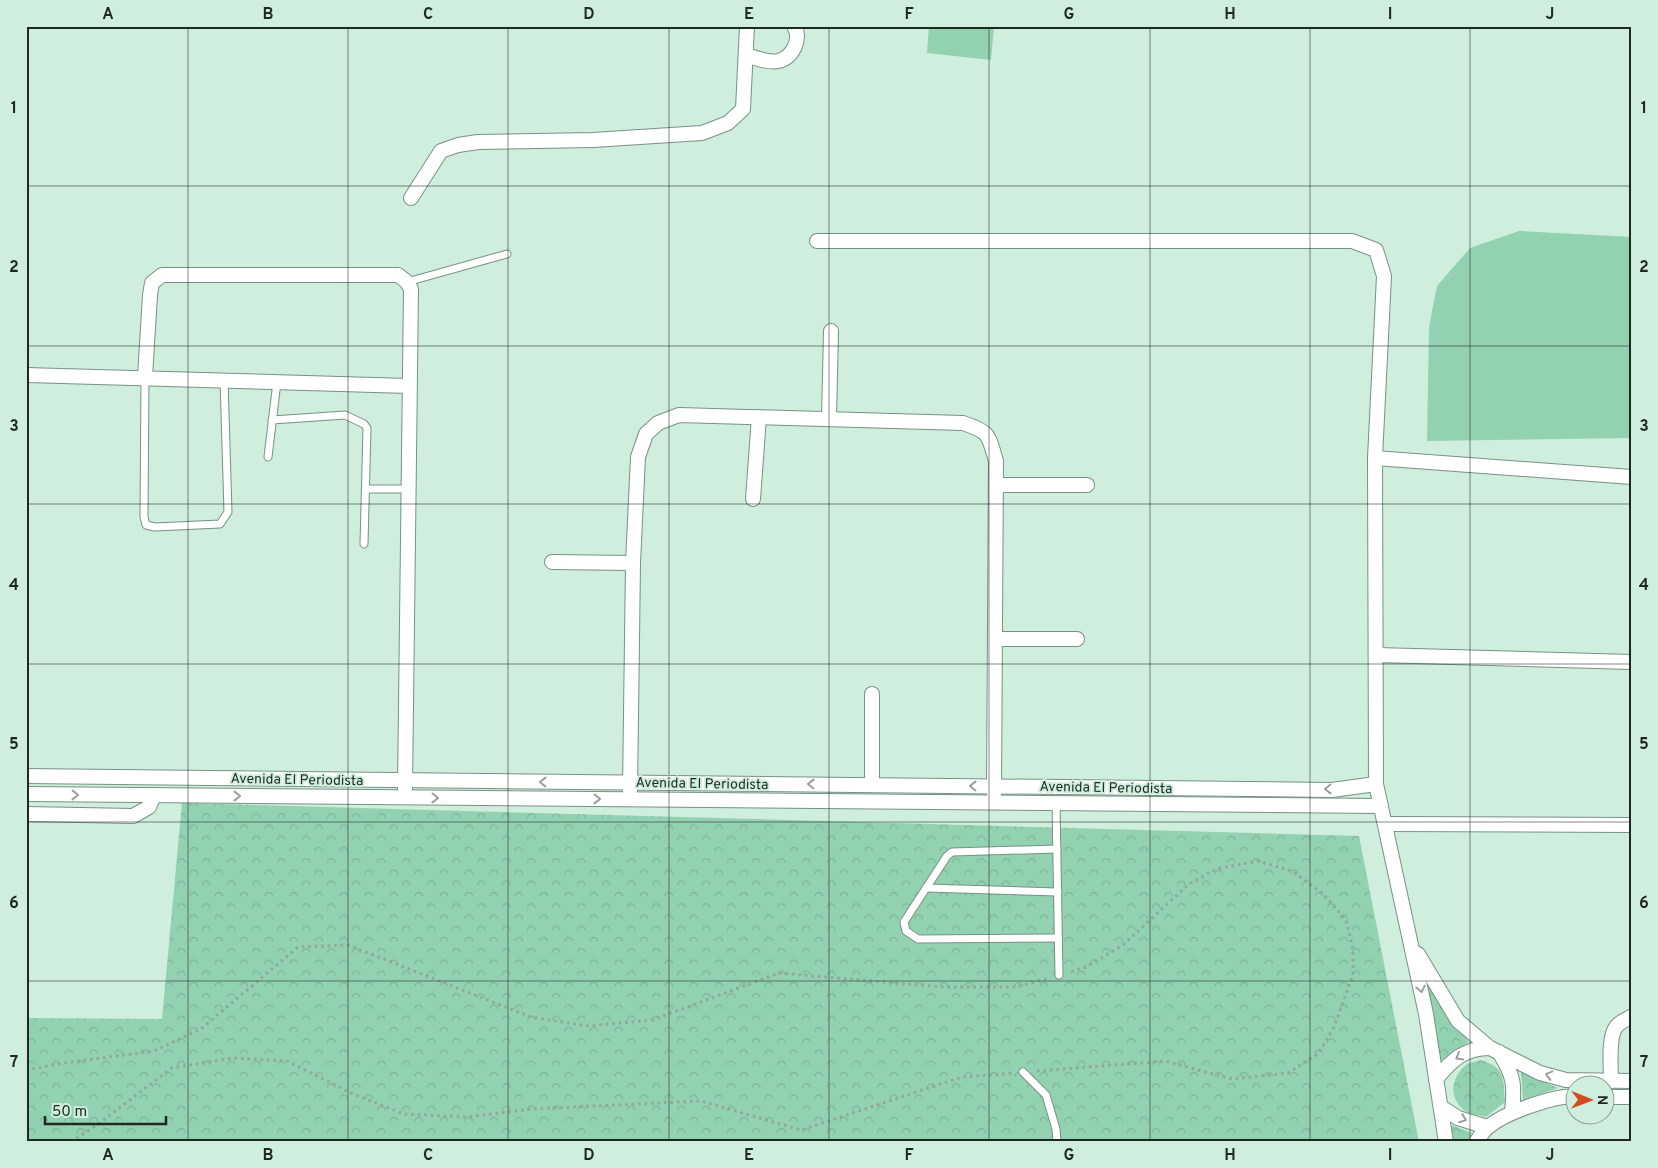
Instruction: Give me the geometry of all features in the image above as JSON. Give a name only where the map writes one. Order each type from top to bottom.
[{"type":"street","points":[[411,198],[441,151],[458,145],[478,142],[593,140],[702,133],[728,123],[743,109],[747,26]]},
{"type":"street","points":[[746,55],[768,61],[780,61],[790,54],[796,45],[798,33],[794,26]]},
{"type":"street","points":[[817,241],[1352,241],[1376,250],[1384,276],[1375,458],[1376,784],[1426,1014],[1446,1142]]},
{"type":"street","points":[[145,377],[152,283],[162,276],[398,275],[407,282],[411,289],[404,798]]},
{"type":"street","points":[[828,419],[831,331]]},
{"type":"street","points":[[26,375],[409,386]]},
{"type":"street","points":[[630,800],[633,563],[638,457],[646,434],[658,423],[679,415],[963,423],[978,428],[988,435],[996,461],[993,803]]},
{"type":"street","points":[[753,499],[759,417]]},
{"type":"street","points":[[1375,458],[1632,477]]},
{"type":"street","points":[[996,485],[1087,485]]},
{"type":"street","points":[[552,562],[633,563]]},
{"type":"street","points":[[995,639],[1077,639]]},
{"type":"street","points":[[1376,655],[1632,662]]},
{"type":"street","points":[[872,694],[872,785]]},
{"type":"street","name":"Avenida El Periodista","points":[[26,776],[1332,790],[1376,784]]},
{"type":"street","points":[[26,794],[1381,806]]},
{"type":"street","points":[[26,814],[133,816],[149,807],[154,796]]},
{"type":"street","points":[[1385,824],[1632,825]]},
{"type":"street","points":[[1411,941],[1458,1021],[1495,1050],[1540,1073],[1566,1080]]},
{"type":"street","points":[[1611,1076],[1614,1028],[1619,1022],[1632,1016]]},
{"type":"street","points":[[1436,1079],[1451,1062],[1473,1049],[1495,1050]]},
{"type":"street","points":[[1495,1050],[1510,1070],[1514,1088],[1512,1112]]},
{"type":"street","points":[[1616,1081],[1632,1081]]},
{"type":"street","points":[[1476,1142],[1488,1127],[1512,1112],[1566,1096]]},
{"type":"street","points":[[1616,1097],[1632,1097]]},
{"type":"street","points":[[1440,1107],[1458,1118],[1488,1127]]},
{"type":"lane","points":[[407,282],[507,254]]},
{"type":"lane","points":[[145,377],[144,517],[146,525],[155,527],[220,524],[228,512],[224,380]]},
{"type":"lane","points":[[268,458],[277,382]]},
{"type":"lane","points":[[272,420],[345,414],[364,424],[367,428],[364,544]]},
{"type":"lane","points":[[366,490],[408,489]]},
{"type":"lane","points":[[1056,803],[1059,975]]},
{"type":"lane","points":[[1057,849],[952,852],[946,856],[904,922],[906,931],[918,939],[1058,938]]},
{"type":"lane","points":[[926,888],[1058,892]]},
{"type":"lane","points":[[1023,1072],[1046,1095],[1056,1129],[1057,1142]]},
{"type":"path","points":[[26,1070],[154,1051],[201,1029],[298,947],[348,945],[531,1018],[587,1026],[652,1020],[779,972],[953,987],[1016,987],[1086,967],[1123,945],[1190,884],[1216,869],[1258,861],[1292,871],[1322,893],[1346,920],[1353,949],[1353,976],[1334,1027],[1318,1054],[1288,1073],[1232,1079],[1165,1061],[962,1077],[801,1130],[701,1101],[531,1109],[467,1117],[404,1114],[353,1094],[287,1061],[234,1058],[172,1068],[71,1142]]},
{"type":"green space","points":[[929,26],[994,26],[991,60],[927,53]]},
{"type":"green space","points":[[1519,231],[1632,237],[1632,438],[1427,441],[1429,327],[1437,286],[1470,248]]},
{"type":"green space","points":[[182,803],[1359,836],[1419,1142],[26,1142],[26,1018],[162,1019]]},
{"type":"green space","points":[[1422,975],[1469,1042],[1439,1062]]},
{"type":"green space","points":[[1480,1060],[1495,1066],[1499,1070],[1504,1087],[1505,1102],[1486,1117],[1469,1113],[1461,1107],[1454,1095],[1453,1089],[1454,1082],[1461,1070],[1467,1064]]},
{"type":"green space","points":[[1521,1072],[1558,1088],[1523,1100]]},
{"type":"green space","points":[[1449,1124],[1472,1133],[1466,1142],[1451,1142]]}]
